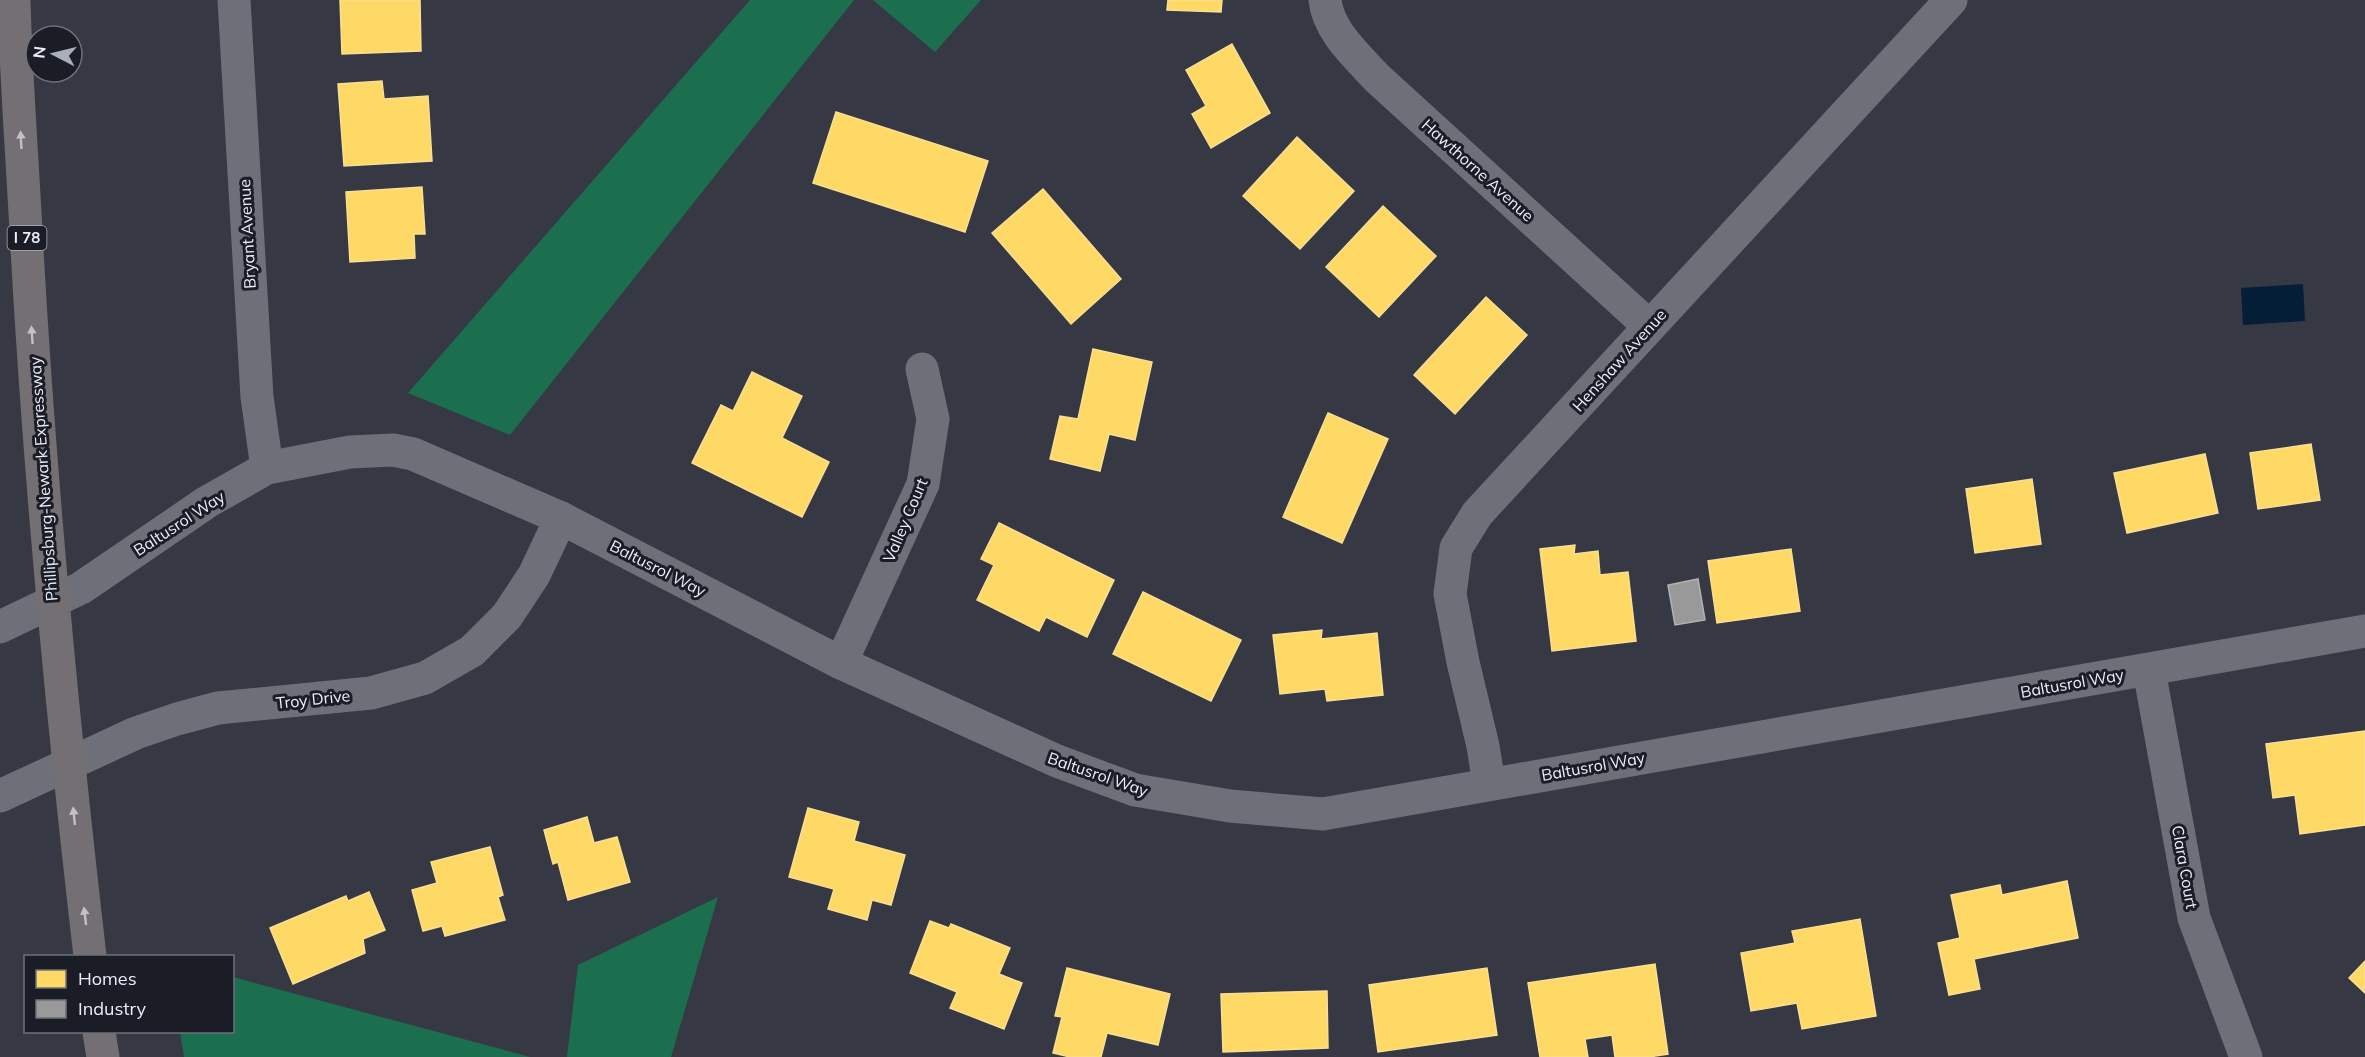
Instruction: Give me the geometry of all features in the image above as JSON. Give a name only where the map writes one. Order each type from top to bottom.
[{"type":"highway","name":"Phillipsburg-Newark Expressway","points":[[14,6],[41,456],[63,721],[90,955]]},
{"type":"highway","points":[[99,1033],[102,1057]]},
{"type":"street","name":"Bryant Avenue","points":[[234,0],[257,397],[267,468]]},
{"type":"street","name":"Hawthorne Avenue","points":[[1325,0],[1326,9],[1344,43],[1377,78],[1649,326]]},
{"type":"street","name":"Henshaw Avenue","points":[[1489,784],[1450,594],[1456,548],[1477,514],[1951,0]]},
{"type":"street","name":"Valley Court","points":[[841,663],[923,484],[933,419],[922,369]]},
{"type":"street","name":"Baltusrol Way","points":[[0,627],[81,588],[207,502],[267,468],[350,452],[393,450],[413,454],[561,518],[841,663],[1057,761],[1135,790],[1230,806],[1323,814],[2365,631]]},
{"type":"street","name":"Troy Drive","points":[[0,796],[136,733],[177,719],[218,708],[371,693],[425,678],[472,651],[507,616],[534,574],[561,518]]},
{"type":"street","name":"Clara Court","points":[[2149,670],[2194,918],[2246,1057]]},
{"type":"green space","points":[[750,0],[854,0],[510,435],[408,393]]},
{"type":"green space","points":[[873,0],[981,0],[935,52]]},
{"type":"green space","points":[[718,897],[671,1057],[567,1057],[578,965]]},
{"type":"green space","points":[[234,977],[530,1057],[184,1057],[180,1033],[234,1033]]},
{"type":"water","points":[[2303,284],[2305,321],[2243,325],[2241,288]]},
{"type":"building: Homes","points":[[340,0],[420,0],[421,51],[342,54]]},
{"type":"building: Homes","points":[[1168,0],[1222,0],[1221,12],[1167,10]]},
{"type":"building: Homes","points":[[1232,44],[1270,113],[1211,148],[1192,114],[1206,106],[1186,70]]},
{"type":"building: Homes","points":[[382,81],[384,99],[428,96],[432,161],[344,166],[338,84]]},
{"type":"building: Homes","points":[[836,112],[988,161],[965,232],[813,183]]},
{"type":"building: Homes","points":[[1297,137],[1354,191],[1300,249],[1243,196]]},
{"type":"building: Homes","points":[[422,187],[425,234],[414,234],[415,258],[350,262],[346,192]]},
{"type":"building: Homes","points":[[1043,189],[1121,279],[1071,324],[992,233]]},
{"type":"building: Homes","points":[[1383,206],[1436,256],[1379,317],[1326,267]]},
{"type":"building: Homes","points":[[1486,297],[1527,335],[1455,414],[1414,375]]},
{"type":"building: Homes","points":[[1093,349],[1152,362],[1135,440],[1109,434],[1100,471],[1050,459],[1060,416],[1078,419]]},
{"type":"building: Homes","points":[[752,372],[802,396],[782,438],[829,462],[802,517],[692,463],[721,405],[733,411]]},
{"type":"building: Homes","points":[[1328,413],[1388,439],[1342,543],[1283,517]]},
{"type":"building: Homes","points":[[2311,444],[2320,500],[2258,509],[2250,453]]},
{"type":"building: Homes","points":[[2205,454],[2218,513],[2127,533],[2114,473]]},
{"type":"building: Homes","points":[[2032,479],[2041,544],[1975,553],[1966,489]]},
{"type":"building: Homes","points":[[999,523],[1114,580],[1087,637],[1046,617],[1039,631],[977,600],[994,565],[981,559]]},
{"type":"building: Homes","points":[[1575,545],[1574,554],[1598,551],[1600,575],[1628,572],[1636,641],[1552,651],[1540,549]]},
{"type":"building: Homes","points":[[1791,549],[1800,611],[1717,623],[1708,561]]},
{"type":"building: Homes","points":[[1143,592],[1241,640],[1211,701],[1113,654]]},
{"type":"building: Homes","points":[[1322,630],[1321,639],[1377,633],[1383,695],[1327,701],[1325,689],[1280,694],[1273,635]]},
{"type":"building: Homes","points":[[2365,731],[2365,825],[2300,834],[2295,795],[2273,798],[2266,744]]},
{"type":"building: Homes","points":[[808,808],[859,822],[854,841],[905,855],[891,905],[872,900],[867,920],[828,909],[834,889],[789,877]]},
{"type":"building: Homes","points":[[587,817],[594,843],[617,837],[630,882],[568,900],[558,862],[553,864],[544,830]]},
{"type":"building: Homes","points":[[490,847],[503,895],[498,897],[505,920],[445,936],[442,926],[423,931],[412,890],[437,883],[431,862]]},
{"type":"building: Homes","points":[[2067,881],[2078,938],[1974,959],[1980,989],[1949,995],[1938,943],[1960,938],[1951,895],[2000,885],[2002,895]]},
{"type":"building: Homes","points":[[369,892],[385,930],[363,939],[365,953],[293,984],[270,928],[346,896],[348,901]]},
{"type":"building: Homes","points":[[1860,919],[1876,1016],[1802,1029],[1797,1003],[1751,1011],[1741,953],[1795,943],[1792,931]]},
{"type":"building: Homes","points":[[930,921],[949,928],[951,924],[1010,948],[999,974],[1022,983],[1004,1029],[950,1008],[957,992],[910,973]]},
{"type":"building: Homes","points":[[2365,961],[2365,993],[2349,978]]},
{"type":"building: Homes","points":[[1655,964],[1668,1054],[1649,1057],[1615,1057],[1612,1035],[1585,1039],[1588,1057],[1540,1057],[1528,983]]},
{"type":"building: Homes","points":[[1067,968],[1170,994],[1158,1045],[1107,1033],[1101,1057],[1070,1057],[1053,1053],[1062,1017],[1055,1016]]},
{"type":"building: Homes","points":[[1487,968],[1497,1035],[1378,1052],[1369,985]]},
{"type":"building: Homes","points":[[1327,991],[1328,1048],[1223,1052],[1221,994]]},
{"type":"building: Industry","points":[[1698,579],[1705,620],[1675,625],[1668,585]]}]
